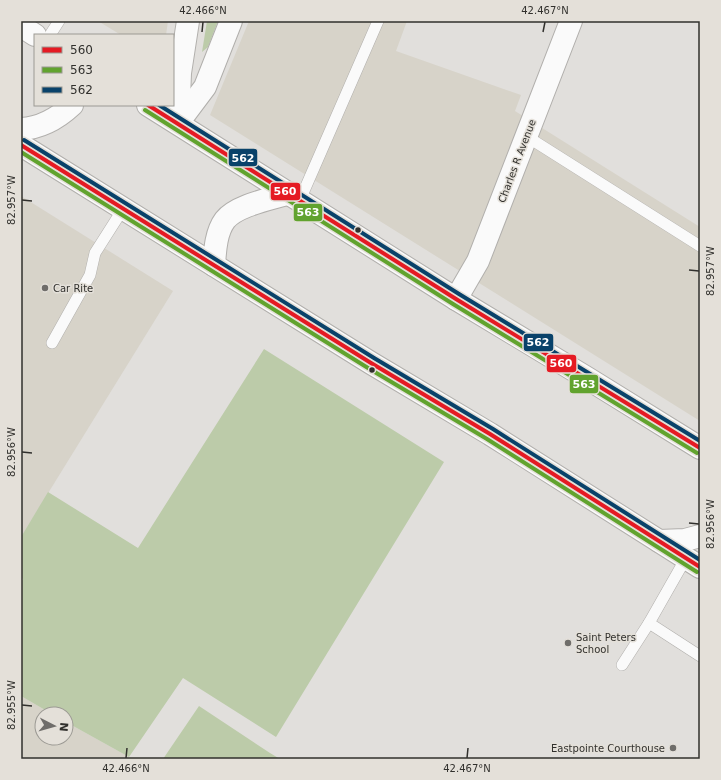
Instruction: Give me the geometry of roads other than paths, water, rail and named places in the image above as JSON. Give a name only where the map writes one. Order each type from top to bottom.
[{"type":"main road","points":[[178,124],[180,73],[188,21]]},
{"type":"main road","points":[[178,124],[205,87],[231,21]]},
{"type":"main road","name":"Charles R Avenue","points":[[456,299],[478,261],[572,21]]},
{"type":"main road","points":[[21,26],[34,34]]},
{"type":"main road","points":[[21,129],[48,123],[61,116],[71,106]]},
{"type":"main road","points":[[150,106],[456,299],[700,448]]},
{"type":"main road","points":[[21,145],[371,363],[490,434],[693,562]]},
{"type":"main road","points":[[214,265],[219,233],[225,220],[234,212],[246,207],[295,197]]},
{"type":"main road","points":[[659,541],[685,540],[700,536]]},
{"type":"lane","points":[[51,34],[59,21]]},
{"type":"lane","points":[[295,197],[378,21]]},
{"type":"lane","points":[[526,136],[700,246]]},
{"type":"lane","points":[[52,343],[90,275],[95,253],[123,209]]},
{"type":"lane","points":[[622,665],[693,562]]},
{"type":"lane","points":[[649,624],[700,656]]},
{"type":"place","name":"Car Rite","points":[[45,288]]},
{"type":"place","name":"Saint Peters School","points":[[568,643]]},
{"type":"place","name":"Eastpointe Courthouse","points":[[673,748]]}]
